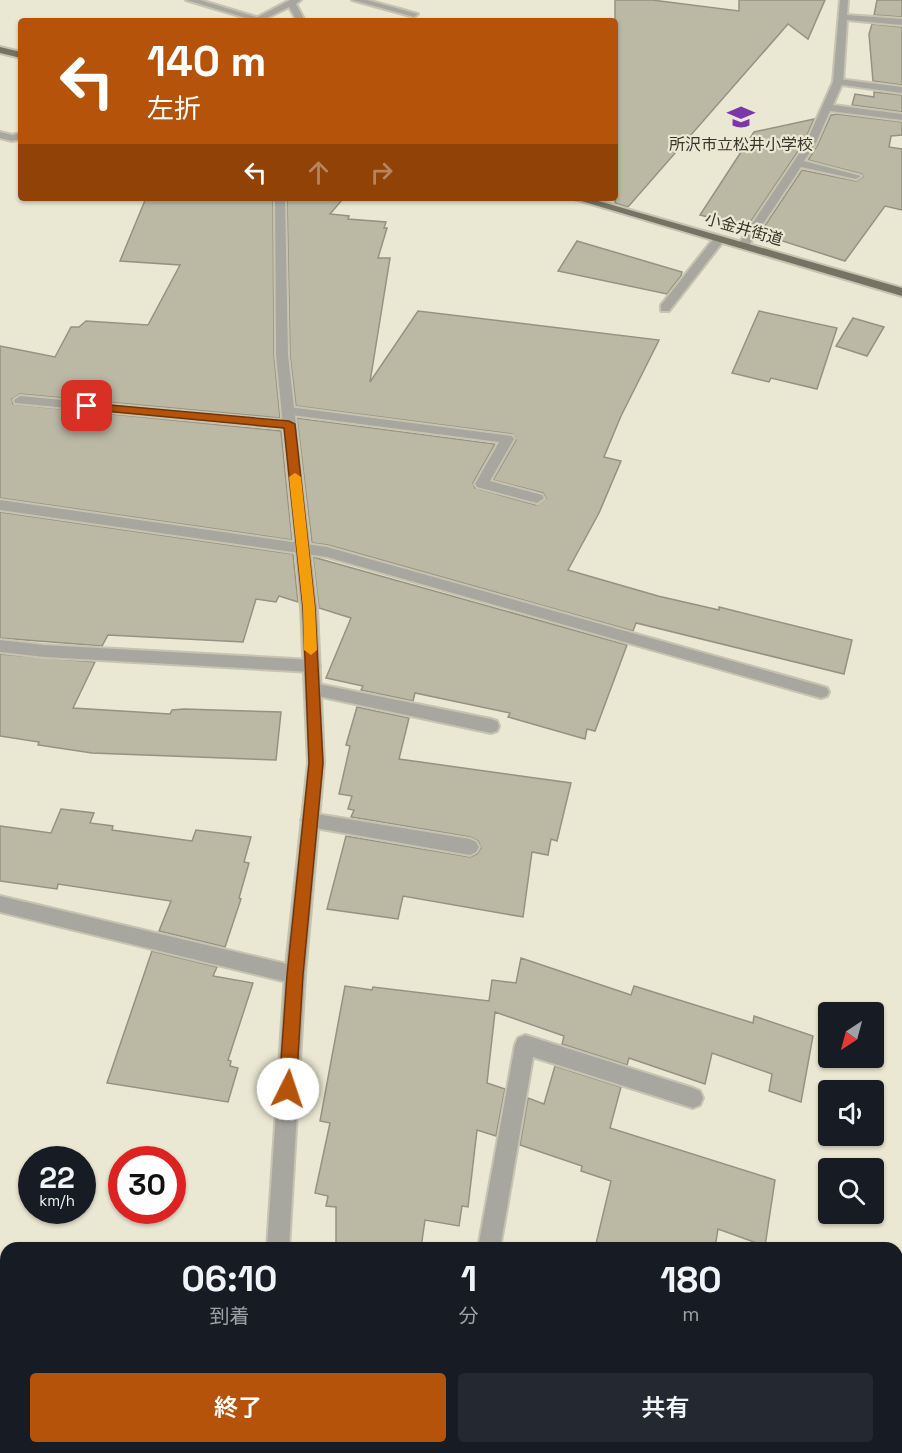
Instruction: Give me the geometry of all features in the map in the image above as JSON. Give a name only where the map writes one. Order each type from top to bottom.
[{"type":"main road","points":[[0,50],[18,54]]},
{"type":"main road","name":"小金井街道","points":[[586,201],[902,292]]},
{"type":"street","points":[[190,0],[250,18]]},
{"type":"street","points":[[356,0],[414,14]]},
{"type":"street","points":[[743,246],[810,145],[825,106],[838,82],[844,0]]},
{"type":"street","points":[[261,18],[294,2],[301,18]]},
{"type":"street","points":[[843,17],[902,22]]},
{"type":"street","points":[[838,82],[902,90]]},
{"type":"street","points":[[825,106],[902,117]]},
{"type":"street","points":[[0,135],[12,138],[18,137]]},
{"type":"street","points":[[798,163],[856,176]]},
{"type":"street","points":[[278,1242],[295,975],[316,763],[309,608],[282,355],[280,201]]},
{"type":"street","points":[[665,308],[719,239]]},
{"type":"street","points":[[20,400],[289,418],[507,439],[482,484],[537,498]]},
{"type":"street","points":[[0,505],[327,552],[821,692]]},
{"type":"street","points":[[0,646],[44,651],[312,666]]},
{"type":"street","points":[[313,688],[491,726]]},
{"type":"street","points":[[310,820],[470,847]]},
{"type":"street","points":[[0,904],[295,975]]},
{"type":"street","points":[[490,1242],[525,1045],[693,1098]]},
{"type":"building","points":[[615,0],[652,0],[739,11],[739,0],[825,0],[808,39],[788,24],[628,207],[615,203],[618,201],[618,18],[615,18]]},
{"type":"building","points":[[877,0],[902,0],[902,17],[874,15]]},
{"type":"building","points":[[872,24],[902,27],[902,85],[873,81],[869,34]]},
{"type":"building","points":[[874,92],[902,95],[902,112],[852,105],[855,94],[874,97]]},
{"type":"building","points":[[831,115],[902,122],[902,135],[891,136],[889,147],[902,149],[902,210],[885,206],[845,261],[770,237],[774,233],[762,230],[802,170],[856,181],[863,177],[862,174],[808,160]]},
{"type":"building","points":[[814,119],[803,144],[747,227],[700,215],[754,132]]},
{"type":"building","points":[[145,201],[273,201],[274,355],[280,418],[20,394],[12,399],[13,404],[281,431],[292,540],[0,498],[0,346],[55,357],[71,327],[79,327],[86,321],[148,325],[180,265],[120,261]]},
{"type":"building","points":[[287,201],[341,201],[330,214],[349,216],[348,219],[386,222],[384,228],[387,228],[378,258],[390,258],[370,382],[418,311],[659,340],[621,416],[604,457],[621,461],[599,513],[568,570],[658,596],[719,610],[719,607],[852,640],[844,674],[636,623],[633,631],[328,545],[312,543],[297,418],[495,444],[473,483],[475,488],[536,505],[546,498],[543,493],[493,480],[516,440],[512,434],[296,406],[290,355]]},
{"type":"building","points":[[577,241],[682,272],[681,276],[667,294],[558,271]]},
{"type":"building","points":[[759,311],[837,328],[817,389],[771,378],[769,382],[732,373]]},
{"type":"building","points":[[853,318],[884,327],[867,356],[836,346]]},
{"type":"building","points":[[0,512],[293,554],[298,602],[279,596],[276,602],[256,599],[243,642],[108,635],[102,646],[0,638]]},
{"type":"building","points":[[313,557],[627,645],[595,731],[587,729],[585,739],[508,717],[510,713],[415,693],[413,701],[361,690],[363,686],[326,678],[351,618],[319,608]]},
{"type":"building","points":[[0,654],[95,662],[73,708],[170,714],[172,710],[184,709],[281,712],[276,760],[92,753],[38,745],[39,742],[0,736]]},
{"type":"building","points":[[357,707],[409,718],[399,759],[571,783],[557,841],[551,839],[548,855],[532,852],[523,917],[403,896],[398,919],[327,909],[346,836],[470,857],[477,854],[481,848],[478,841],[470,837],[351,817],[354,810],[348,809],[352,796],[339,794],[350,746],[346,745]]},
{"type":"building","points":[[61,809],[94,813],[90,823],[113,826],[112,830],[192,841],[196,830],[251,837],[244,862],[249,863],[239,898],[241,899],[225,947],[159,931],[171,901],[58,884],[57,889],[0,881],[0,826],[51,833]]},
{"type":"building","points":[[152,951],[217,967],[213,976],[253,983],[228,1060],[231,1061],[230,1066],[238,1068],[228,1102],[107,1083]]},
{"type":"building","points":[[521,958],[631,995],[634,986],[753,1023],[754,1016],[813,1036],[801,1102],[769,1091],[772,1074],[712,1053],[705,1084],[629,1058],[627,1065],[562,1044],[564,1036],[495,1012],[487,1083],[505,1089],[496,1136],[477,1130],[468,1207],[462,1206],[459,1226],[425,1220],[422,1242],[336,1242],[336,1207],[326,1206],[328,1196],[315,1193],[330,1123],[320,1121],[345,986],[372,990],[373,987],[489,1001],[492,980],[516,983]]},
{"type":"building","points":[[555,1066],[621,1087],[610,1128],[775,1180],[766,1242],[754,1242],[718,1229],[716,1242],[596,1242],[611,1181],[581,1171],[582,1166],[520,1145],[528,1098],[544,1104]]},
{"type":"slow traffic","points":[[295,477],[309,608],[311,650]]},
{"type":"place","name":"所沢市立松井小学校","points":[[741,117]]},
{"type":"route","points":[[87,406],[289,424],[309,608],[316,763],[295,975],[288,1089]]}]
